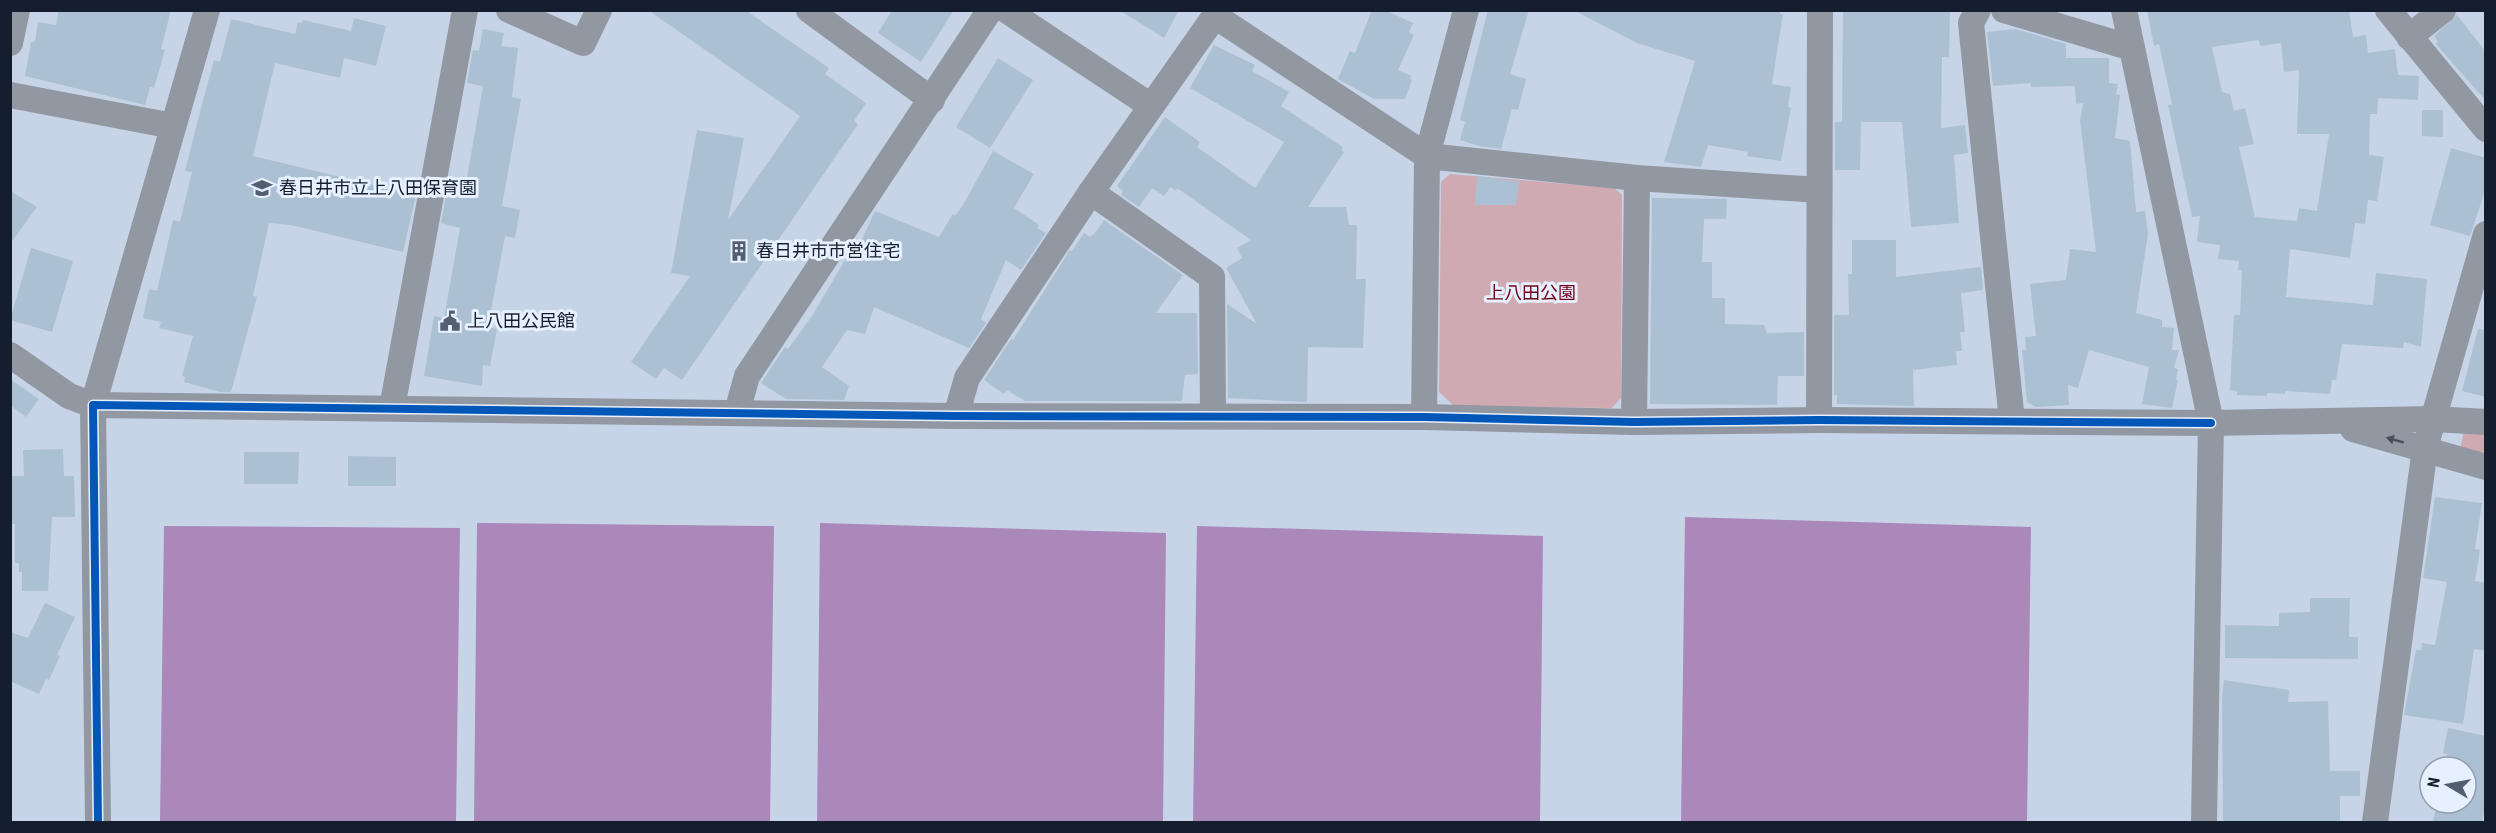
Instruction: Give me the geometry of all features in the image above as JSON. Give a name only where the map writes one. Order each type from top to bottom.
[{"type":"street","points":[[10,43],[17,10]]},
{"type":"street","points":[[98,822],[93,405],[207,10]]},
{"type":"street","points":[[392,408],[465,10]]},
{"type":"street","points":[[509,10],[583,43],[598,10]]},
{"type":"street","points":[[737,412],[747,376],[990,10]]},
{"type":"street","points":[[1006,10],[1151,106]]},
{"type":"street","points":[[1424,417],[1427,156],[1466,10]]},
{"type":"street","points":[[1819,420],[1820,10]]},
{"type":"street","points":[[1978,10],[1971,24],[2012,421]]},
{"type":"street","points":[[2004,10],[2133,48]]},
{"type":"street","points":[[2124,10],[2211,423],[2204,822]]},
{"type":"street","points":[[2388,10],[2486,129]]},
{"type":"street","points":[[2409,37],[2444,10]]},
{"type":"street","points":[[817,13],[932,100]]},
{"type":"street","points":[[956,416],[967,378],[1091,192],[1217,13],[1427,156],[1637,178],[1819,190]]},
{"type":"street","points":[[10,95],[173,126]]},
{"type":"street","points":[[1634,422],[1637,178]]},
{"type":"street","points":[[1091,192],[1212,277],[1213,416]]},
{"type":"street","points":[[2375,822],[2425,448],[2486,234]]},
{"type":"street","points":[[10,355],[69,396],[93,405],[956,416],[1424,417],[1634,422],[1819,420],[2211,423],[2433,420],[2486,422]]},
{"type":"street","points":[[2323,420],[2486,467]]},
{"type":"green space","name":"上八田公園","points":[[1450,174],[1614,188],[1622,195],[1621,398],[1612,408],[1454,406],[1439,392],[1441,182]]},
{"type":"green space","points":[[2464,430],[2485,431],[2485,457],[2460,450]]},
{"type":"shaded area","points":[[1685,517],[2031,527],[2027,822],[1681,822]]},
{"type":"shaded area","points":[[477,523],[774,526],[770,822],[474,822]]},
{"type":"shaded area","points":[[820,523],[1166,533],[1163,822],[817,822]]},
{"type":"shaded area","points":[[164,526],[460,528],[456,822],[160,822]]},
{"type":"shaded area","points":[[1197,526],[1543,536],[1540,822],[1193,822]]},
{"type":"building","points":[[59,10],[171,10],[161,49],[165,50],[154,88],[150,87],[145,105],[25,76],[31,42],[35,42],[38,22],[56,25]]},
{"type":"building","name":"春日井市市営住宅","points":[[648,10],[745,10],[829,68],[825,74],[866,103],[854,121],[858,124],[682,380],[664,368],[656,379],[631,362],[690,276],[671,273],[697,130],[744,138],[728,220],[800,116]]},
{"type":"building","points":[[892,10],[954,10],[921,62],[878,33]]},
{"type":"building","points":[[1119,10],[1179,10],[1164,38]]},
{"type":"building","points":[[1372,10],[1385,10],[1413,23],[1409,32],[1414,35],[1398,70],[1411,76],[1412,80],[1405,99],[1374,99],[1338,79],[1350,51],[1355,53]]},
{"type":"building","points":[[1488,10],[1529,10],[1510,74],[1526,79],[1518,110],[1512,109],[1501,149],[1460,140],[1465,122],[1460,120]]},
{"type":"building","points":[[1573,10],[1780,10],[1780,14],[1783,14],[1772,84],[1791,87],[1788,107],[1791,108],[1781,161],[1747,156],[1748,152],[1708,145],[1701,167],[1664,162],[1695,61],[1637,43]]},
{"type":"building","points":[[1843,10],[1950,12],[1949,57],[1942,57],[1941,128],[1965,125],[1968,153],[1954,155],[1959,223],[1911,227],[1902,122],[1861,122],[1860,170],[1835,170],[1835,122],[1842,122]]},
{"type":"building","points":[[2147,10],[2349,10],[2353,37],[2366,35],[2368,53],[2395,49],[2398,75],[2419,76],[2418,100],[2378,98],[2377,114],[2370,114],[2369,155],[2384,157],[2377,201],[2368,200],[2365,224],[2355,223],[2350,258],[2290,249],[2286,297],[2373,305],[2376,273],[2427,279],[2421,347],[2404,342],[2403,348],[2342,344],[2336,380],[2332,380],[2330,394],[2285,391],[2285,394],[2267,393],[2267,396],[2237,395],[2237,391],[2230,390],[2234,315],[2240,315],[2242,270],[2238,270],[2239,261],[2218,259],[2220,245],[2197,242],[2200,216],[2192,217],[2168,105],[2172,104],[2159,44],[2154,46]],"holes":[[[2259,40],[2260,46],[2281,43],[2284,72],[2299,70],[2297,134],[2329,134],[2317,211],[2299,208],[2297,221],[2255,217],[2239,147],[2254,144],[2245,108],[2234,111],[2230,94],[2222,92],[2212,47]]]},
{"type":"building","points":[[2457,15],[2486,52],[2486,101],[2435,43],[2438,42],[2434,36]]},
{"type":"building","points":[[354,18],[386,26],[376,66],[344,58],[340,78],[275,63],[253,156],[416,195],[403,252],[291,225],[269,223],[253,296],[257,297],[231,392],[220,392],[184,382],[185,377],[182,376],[193,336],[159,328],[161,322],[143,318],[149,289],[157,291],[173,220],[180,222],[192,172],[185,171],[196,127],[214,60],[220,62],[231,19],[295,34],[298,22],[302,23],[303,20],[351,31]]},
{"type":"building","points":[[483,29],[504,33],[501,46],[518,48],[512,97],[521,99],[502,206],[520,210],[515,238],[505,236],[488,327],[497,329],[490,366],[483,365],[482,386],[424,376],[434,316],[444,318],[460,228],[441,223],[447,189],[454,191],[456,182],[466,183],[483,86],[467,83],[473,50],[479,51]]},
{"type":"building","points":[[2016,29],[2066,44],[2066,58],[2109,58],[2109,83],[2118,84],[2116,94],[2120,95],[2115,138],[2130,141],[2136,212],[2145,211],[2148,234],[2136,313],[2162,320],[2162,327],[2174,328],[2172,350],[2179,350],[2174,368],[2178,369],[2176,380],[2178,380],[2172,408],[2142,404],[2149,367],[2089,350],[2078,388],[2068,385],[2069,405],[2036,407],[2027,402],[2022,350],[2026,350],[2025,337],[2036,336],[2030,284],[2066,280],[2070,249],[2096,252],[2080,120],[2083,103],[2076,104],[2075,86],[2031,87],[2031,83],[1993,86],[1987,32]]},
{"type":"building","points":[[1214,45],[1255,65],[1252,71],[1289,92],[1281,106],[1343,147],[1341,150],[1344,152],[1308,207],[1346,207],[1349,225],[1357,225],[1356,279],[1366,279],[1363,348],[1308,347],[1307,402],[1228,398],[1227,304],[1257,324],[1226,268],[1242,258],[1237,248],[1251,240],[1177,188],[1176,191],[1171,187],[1164,196],[1152,188],[1139,207],[1121,195],[1123,191],[1117,186],[1165,117],[1200,142],[1197,147],[1255,188],[1284,142],[1190,88]]},
{"type":"building","points":[[998,58],[1033,80],[990,148],[956,127]]},
{"type":"building","points":[[2422,110],[2443,110],[2443,137],[2422,136]]},
{"type":"building","points":[[2451,148],[2486,158],[2486,188],[2470,236],[2430,225]]},
{"type":"building","points":[[993,151],[1034,174],[1014,208],[1039,225],[1037,228],[1046,233],[1021,270],[1006,260],[981,319],[986,323],[969,348],[874,307],[865,334],[847,330],[822,367],[849,386],[844,400],[786,399],[761,383],[785,347],[788,349],[812,316],[845,260],[848,262],[854,249],[857,250],[875,211],[939,237],[953,214],[955,216],[963,205]]},
{"type":"building","points":[[1477,176],[1519,182],[1516,205],[1475,205]]},
{"type":"building","points":[[10,191],[37,207],[10,244]]},
{"type":"building","points":[[1652,198],[1727,199],[1726,219],[1704,219],[1702,262],[1712,262],[1712,298],[1725,298],[1725,324],[1764,325],[1767,333],[1804,332],[1804,376],[1778,376],[1777,405],[1650,404]]},
{"type":"building","points":[[1104,220],[1183,275],[1156,313],[1197,313],[1198,374],[1185,375],[1182,401],[1025,401],[1007,390],[1004,394],[984,380],[1011,339],[1013,340],[1070,250],[1072,251],[1084,233],[1090,237],[1095,233]]},
{"type":"building","points":[[1852,240],[1896,240],[1896,277],[1981,267],[1983,290],[1961,293],[1965,332],[1960,332],[1962,351],[1956,351],[1957,365],[1913,370],[1914,406],[1837,404],[1837,395],[1834,395],[1834,315],[1849,315],[1848,274],[1852,274]]},
{"type":"building","points":[[31,248],[73,261],[52,332],[10,320]]},
{"type":"building","points":[[2478,329],[2486,330],[2486,397],[2462,391]]},
{"type":"building","points":[[10,379],[39,399],[26,417],[10,405]]},
{"type":"building","points":[[63,449],[64,476],[74,476],[75,517],[52,517],[48,591],[22,591],[22,572],[19,572],[19,563],[15,563],[15,524],[10,524],[10,476],[24,476],[23,450]]},
{"type":"building","points":[[244,452],[299,452],[298,484],[244,484]]},
{"type":"building","points":[[348,456],[396,457],[396,486],[348,486]]},
{"type":"building","points":[[2435,497],[2482,503],[2475,549],[2480,550],[2475,581],[2486,583],[2486,651],[2474,649],[2463,724],[2404,715],[2416,650],[2421,650],[2422,643],[2435,645],[2447,582],[2423,578]]},
{"type":"building","points":[[2310,598],[2350,598],[2349,637],[2358,637],[2358,659],[2225,658],[2225,625],[2279,626],[2279,613],[2310,612]]},
{"type":"building","points":[[45,603],[75,617],[57,655],[60,656],[49,680],[46,679],[39,694],[10,681],[10,632],[28,638]]},
{"type":"building","points":[[2224,680],[2289,690],[2288,702],[2328,701],[2330,771],[2360,771],[2360,796],[2340,796],[2340,822],[2223,822],[2222,699]]},
{"type":"building","points":[[2448,728],[2486,736],[2486,802],[2482,822],[2433,822],[2434,815],[2478,815],[2478,755],[2443,753]]},
{"type":"cycle path","points":[[98,822],[93,405],[956,416],[1424,417],[1634,422],[1819,420],[2211,423]]},
{"type":"place","name":"春日井市立上八田保育園","points":[[262,188]]},
{"type":"place","name":"春日井市市営住宅","points":[[739,251]]},
{"type":"place","name":"上八田公民館","points":[[450,321]]}]
